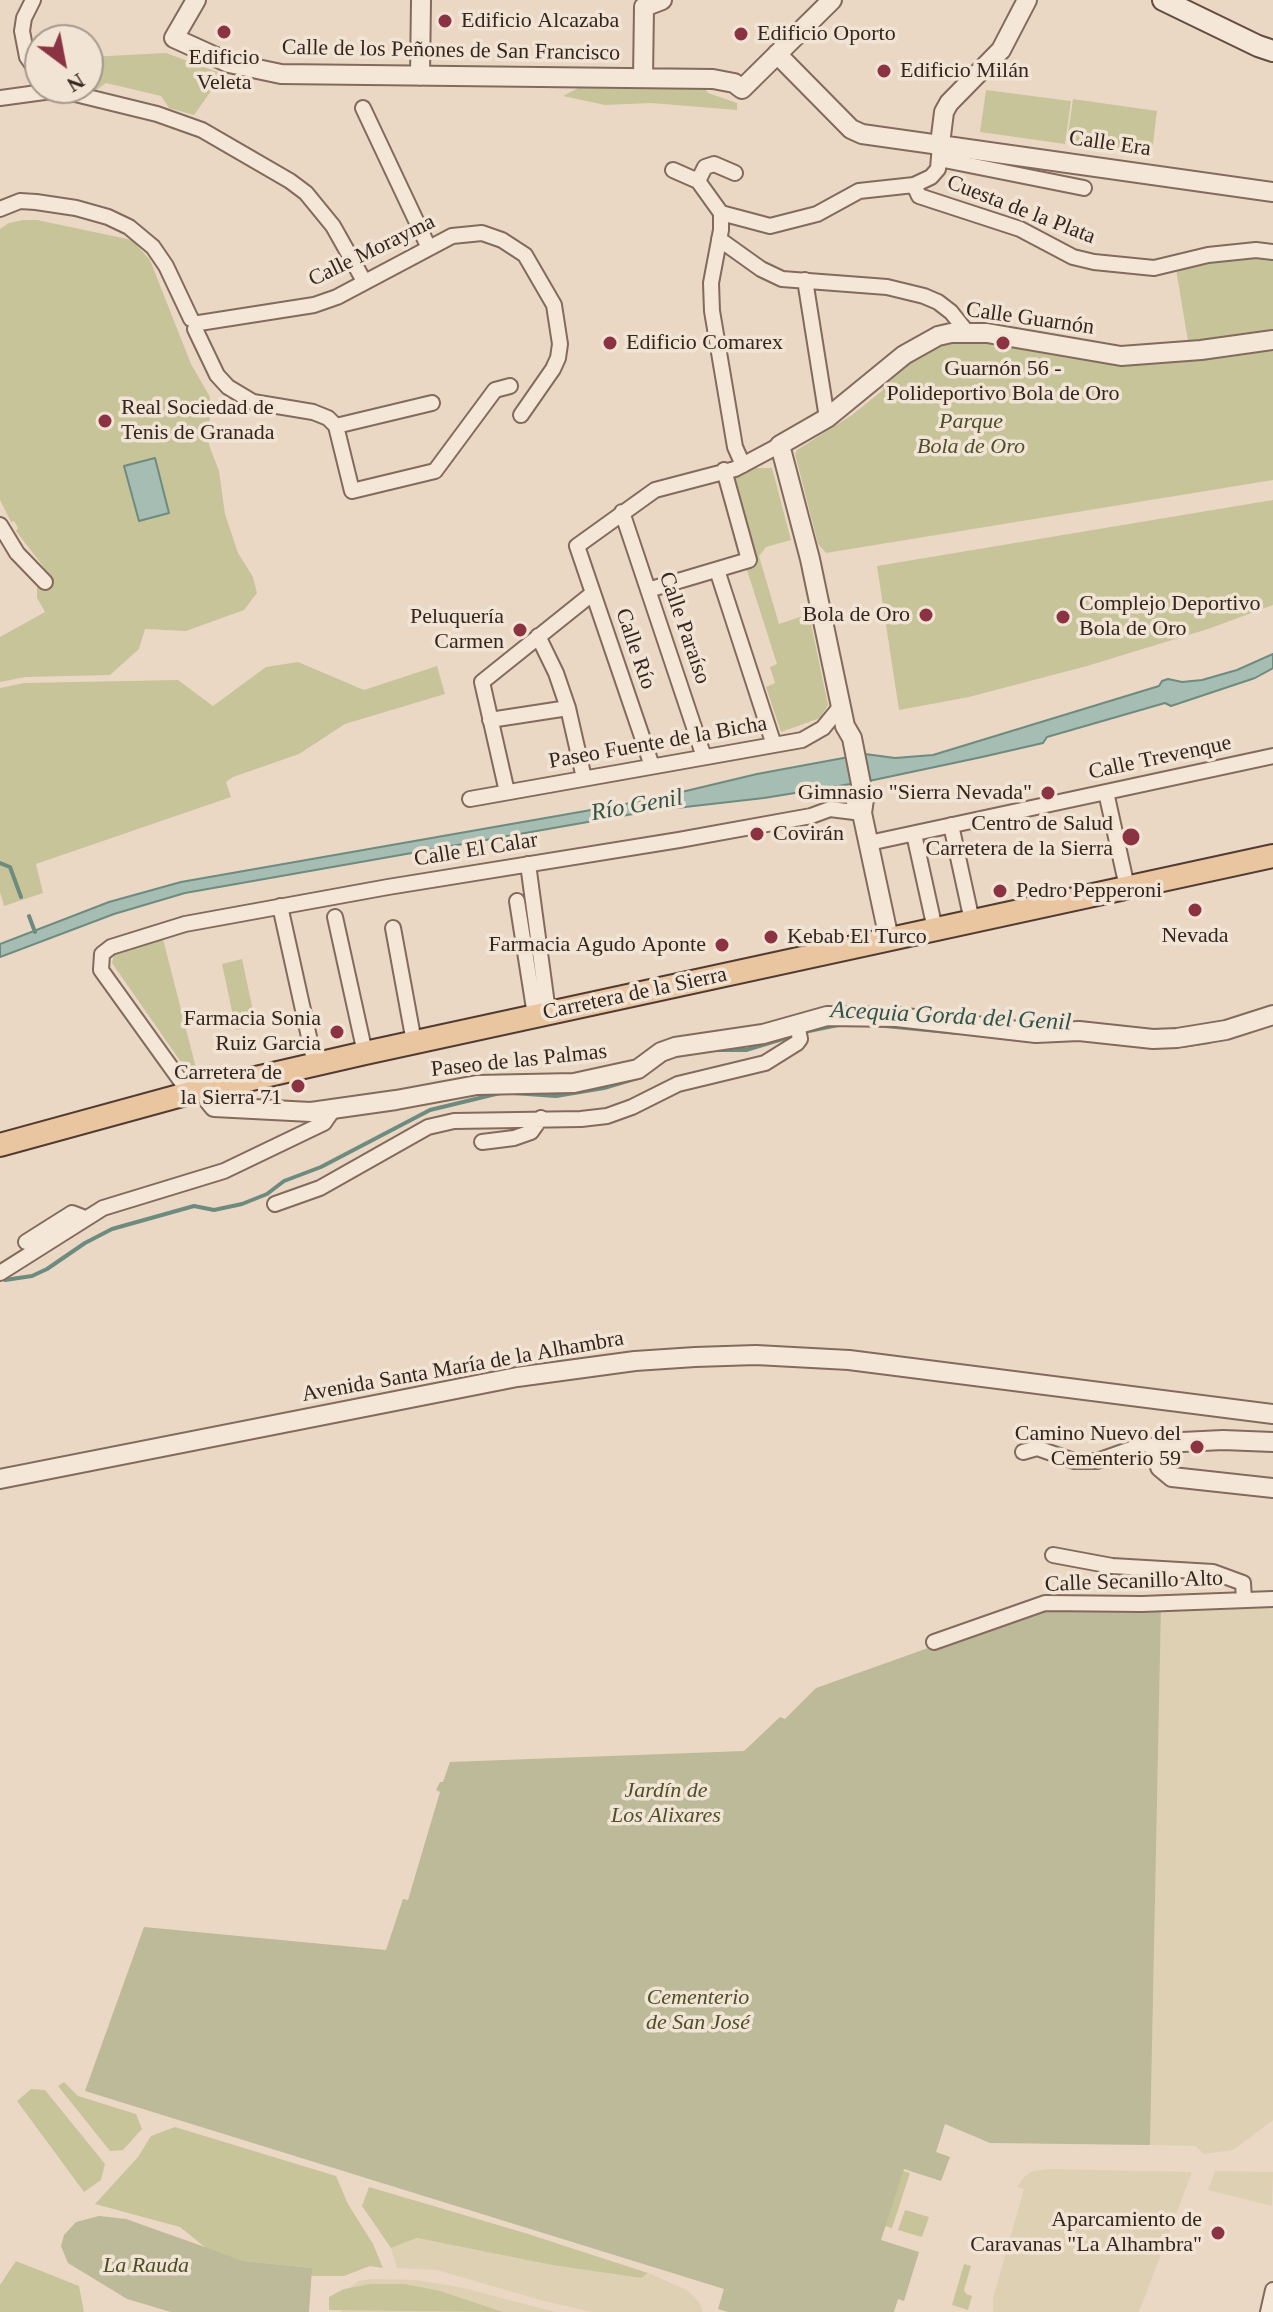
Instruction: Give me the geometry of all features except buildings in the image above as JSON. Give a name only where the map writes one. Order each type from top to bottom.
[{"type":"main road","points":[[1163,0],[1273,51]]},
{"type":"main road","name":"Carretera de la Sierra","points":[[0,1145],[196,1091],[1273,856]]},
{"type":"street","points":[[24,41],[24,18],[33,0]]},
{"type":"street","name":"Calle de los Peñones de San Francisco","points":[[196,0],[174,38],[229,63],[281,74],[713,79],[734,83]]},
{"type":"street","points":[[420,76],[421,0]]},
{"type":"street","points":[[639,78],[638,5],[662,0]]},
{"type":"street","points":[[818,0],[734,83],[742,89],[832,0]]},
{"type":"street","points":[[914,185],[931,177],[938,169],[944,112],[949,103],[1001,50],[1027,0]]},
{"type":"street","points":[[777,54],[855,132],[940,152]]},
{"type":"street","points":[[0,98],[59,90],[157,114],[202,130],[306,193],[333,226],[364,281]]},
{"type":"street","points":[[363,108],[428,246]]},
{"type":"street","name":"Calle Era","points":[[940,152],[1084,188]]},
{"type":"street","name":"Calle Era","points":[[940,152],[1273,192]]},
{"type":"street","points":[[698,181],[705,167],[714,164],[735,173]]},
{"type":"street","points":[[673,170],[698,181],[721,213],[713,270],[712,311],[735,447],[743,465]]},
{"type":"street","name":"Cuesta de la Plata","points":[[721,213],[770,226],[817,214],[859,191],[914,185],[919,196],[1020,229],[1054,248],[1094,262],[1154,268],[1222,253],[1273,252]]},
{"type":"street","points":[[0,209],[20,201],[49,204],[108,217],[129,227],[153,247],[166,266],[217,375],[228,387],[253,402],[313,412],[328,418],[336,426],[352,491],[426,475],[441,465],[495,390],[510,386]]},
{"type":"street","name":"Calle Morayma","points":[[195,324],[314,305],[337,297],[428,246],[452,236],[482,233],[502,240],[525,255],[554,305],[560,344],[558,358],[521,415]]},
{"type":"street","points":[[719,239],[761,269],[782,279],[887,287],[938,302],[967,332]]},
{"type":"street","points":[[805,280],[827,418]]},
{"type":"street","name":"Calle Guarnón","points":[[577,546],[655,490],[743,465],[827,418],[904,355],[938,336],[967,332],[1121,356],[1201,350],[1273,340]]},
{"type":"street","points":[[336,426],[432,403]]},
{"type":"street","points":[[780,445],[810,559],[889,939]]},
{"type":"street","points":[[648,590],[749,560],[724,470]]},
{"type":"street","name":"Calle Paraíso","points":[[622,512],[704,757]]},
{"type":"street","points":[[2,532],[33,572],[45,582]]},
{"type":"street","name":"Calle Río","points":[[577,546],[652,766]]},
{"type":"street","points":[[717,570],[774,745]]},
{"type":"street","points":[[507,792],[482,682],[593,593]]},
{"type":"street","points":[[538,636],[568,708],[584,778]]},
{"type":"street","name":"Paseo Fuente de la Bicha","points":[[470,799],[802,740],[814,735],[833,719],[841,706]]},
{"type":"street","points":[[490,720],[568,708]]},
{"type":"street","name":"Calle Trevenque","points":[[869,843],[1273,756]]},
{"type":"street","points":[[1106,792],[1127,887]]},
{"type":"street","name":"Calle El Calar","points":[[196,1091],[183,1084],[101,970],[102,954],[111,947],[185,924],[787,820],[861,804]]},
{"type":"street","points":[[951,825],[972,921]]},
{"type":"street","points":[[914,834],[935,929]]},
{"type":"street","points":[[528,864],[542,1014]]},
{"type":"street","points":[[517,901],[542,1014]]},
{"type":"street","points":[[280,906],[315,1064]]},
{"type":"street","points":[[335,917],[365,1053]]},
{"type":"street","points":[[393,928],[414,1042]]},
{"type":"street","name":"Paseo de las Palmas","points":[[275,1204],[320,1188],[428,1127],[454,1121],[607,1116],[678,1084],[765,1063],[777,1058],[799,1031],[827,1016],[897,1017],[1036,1033],[1079,1031],[1153,1039],[1226,1030],[1273,1015]]},
{"type":"street","name":"Paseo de las Palmas","points":[[196,1091],[214,1107],[311,1112],[333,1110],[477,1085],[574,1083],[638,1069],[661,1052],[675,1047],[799,1031]]},
{"type":"street","name":"Paseo de las Palmas","points":[[26,1242],[72,1213],[85,1218],[129,1199],[224,1171],[324,1123],[333,1110]]},
{"type":"street","points":[[482,1142],[514,1138],[531,1132],[541,1118]]},
{"type":"street","points":[[0,1273],[85,1218]]},
{"type":"street","name":"Avenida Santa María de la Alhambra","points":[[0,1479],[517,1377],[635,1361],[756,1355],[849,1360],[1273,1414]]},
{"type":"street","points":[[1273,1442],[1195,1440],[1169,1445],[1159,1457],[1160,1467],[1172,1477],[1273,1488]]},
{"type":"street","points":[[1023,1452],[1037,1448],[1074,1461],[1097,1461],[1145,1444],[1162,1450]]},
{"type":"street","name":"Calle Secanillo Alto","points":[[1053,1555],[1112,1566],[1213,1572],[1243,1583],[1244,1600]]},
{"type":"street","name":"Calle Secanillo Alto","points":[[934,1642],[1045,1603],[1142,1604],[1273,1599]]},
{"type":"street","points":[[1268,2312],[1273,2290]]},
{"type":"shaded area","points":[[1273,1604],[1273,2120],[1233,2150],[1204,2154],[1195,2146],[1150,2145],[1161,1608]]},
{"type":"shaded area","points":[[1033,2171],[1192,2172],[1139,2312],[993,2312],[993,2298],[1024,2189],[1017,2187]]},
{"type":"shaded area","points":[[1215,2171],[1273,2172],[1272,2206],[1208,2190]]},
{"type":"shaded area","points":[[417,2238],[552,2265],[641,2278],[648,2273],[687,2290],[699,2302],[703,2312],[592,2312],[437,2270],[397,2268],[391,2248]]},
{"type":"shaded area","points":[[416,2280],[459,2287],[556,2312],[341,2312],[343,2293],[358,2281]]},
{"type":"green space","points":[[166,53],[223,74],[194,115],[169,108],[161,96],[104,84],[104,56]]},
{"type":"green space","points":[[580,87],[704,87],[708,93],[737,103],[737,110],[651,103],[605,105],[563,96]]},
{"type":"green space","points":[[986,90],[1071,101],[1065,144],[980,132]]},
{"type":"green space","points":[[1073,99],[1157,111],[1152,152],[1067,141]]},
{"type":"green space","name":"Real Sociedad de Tenis de Granada","points":[[23,220],[37,220],[132,240],[150,260],[191,364],[210,397],[209,445],[219,471],[225,514],[238,553],[253,577],[257,593],[244,610],[186,631],[145,629],[139,649],[110,675],[25,677],[0,682],[0,637],[45,612],[37,598],[37,588],[52,578],[16,531],[18,528],[14,521],[11,522],[0,500],[0,229]]},
{"type":"green space","points":[[1252,257],[1273,259],[1273,331],[1188,341],[1176,269]]},
{"type":"green space","name":"Parque Bola de Oro","points":[[972,339],[1121,365],[1273,349],[1273,480],[826,553],[818,544],[795,454],[797,450],[852,415],[883,390],[883,384],[916,358],[941,345]]},
{"type":"green space","points":[[751,468],[772,468],[791,540],[766,547],[759,556],[779,624],[809,614],[828,705],[820,718],[781,732],[766,687],[775,683],[770,667],[777,664],[746,567],[731,480]]},
{"type":"green space","name":"Complejo Deportivo Bola de Oro","points":[[1273,500],[1273,605],[1208,629],[1087,666],[969,697],[899,710],[877,566]]},
{"type":"green space","points":[[298,662],[364,690],[437,666],[445,694],[345,724],[299,754],[233,777],[226,782],[231,797],[36,864],[43,893],[4,906],[0,892],[0,688],[24,683],[178,680],[213,706],[266,667]]},
{"type":"green space","points":[[163,939],[197,1072],[190,1075],[112,963],[114,955]]},
{"type":"green space","points":[[242,959],[256,1025],[236,1030],[222,964]]},
{"type":"green space","name":"Cementerio de San José","points":[[1046,1606],[1161,1608],[1150,2145],[990,2143],[945,2124],[936,2152],[950,2157],[941,2181],[904,2169],[881,2240],[919,2252],[904,2301],[898,2299],[894,2312],[728,2312],[718,2309],[724,2289],[85,2091],[144,1927],[386,1950],[403,1899],[408,1900],[440,1792],[436,1790],[443,1782],[450,1762],[744,1751],[780,1717],[785,1719],[816,1688]]},
{"type":"green space","points":[[64,2082],[78,2096],[136,2114],[142,2129],[123,2150],[110,2151],[58,2086]]},
{"type":"green space","points":[[31,2089],[45,2090],[105,2164],[101,2180],[84,2192],[17,2101]]},
{"type":"green space","points":[[175,2127],[336,2176],[383,2268],[370,2266],[344,2276],[311,2276],[311,2268],[244,2261],[206,2248],[180,2227],[95,2204],[138,2157],[151,2136]]},
{"type":"green space","points":[[903,2171],[910,2173],[892,2228],[885,2226]]},
{"type":"green space","points":[[369,2187],[648,2273],[641,2278],[552,2265],[417,2238],[391,2248],[362,2206]]},
{"type":"green space","points":[[905,2210],[929,2217],[922,2237],[898,2230]]},
{"type":"green space","name":"La Rauda","points":[[99,2216],[126,2219],[244,2261],[312,2268],[309,2312],[171,2312],[127,2299],[68,2263],[61,2246],[64,2235],[76,2222]]},
{"type":"green space","points":[[16,2261],[79,2286],[84,2312],[0,2312],[0,2285]]},
{"type":"green space","points":[[964,2264],[971,2266],[964,2290],[972,2296],[968,2310],[952,2305]]},
{"type":"green space","points":[[371,2284],[404,2284],[440,2291],[503,2312],[329,2310],[329,2297],[344,2289]]},
{"type":"water","points":[[155,458],[169,513],[139,521],[124,466]]},
{"type":"water","name":"Río Genil","points":[[1273,654],[1273,668],[1255,678],[1171,706],[1165,703],[1047,737],[1043,743],[869,781],[764,798],[650,811],[185,893],[114,914],[0,957],[0,944],[109,902],[181,882],[648,800],[757,774],[865,754],[895,758],[933,755],[1159,686],[1168,679],[1182,682],[1202,680],[1237,670]]},
{"type":"waterway","points":[[0,863],[10,867],[21,897]]},
{"type":"waterway","points":[[29,916],[35,932]]},
{"type":"waterway","name":"Acequia Gorda del Genil","points":[[711,1050],[746,1050],[838,1025]]},
{"type":"waterway","name":"Acequia Gorda del Genil","points":[[875,1025],[958,1033]]},
{"type":"waterway","name":"Acequia Gorda del Genil","points":[[1182,1046],[1209,1042]]},
{"type":"waterway","name":"Acequia Gorda del Genil","points":[[513,1093],[556,1096],[604,1088],[641,1077]]},
{"type":"waterway","name":"Acequia Gorda del Genil","points":[[5,1280],[32,1276],[47,1269],[112,1229],[194,1206],[214,1210],[242,1204],[430,1110],[500,1093]]},
{"type":"place","name":"Edificio Alcazaba","points":[[445,21]]},
{"type":"place","name":"Edificio Veleta","points":[[224,32]]},
{"type":"place","name":"Edificio Oporto","points":[[741,34]]},
{"type":"place","name":"Edificio Milán","points":[[884,71]]},
{"type":"place","name":"Edificio Comarex","points":[[610,343]]},
{"type":"place","name":"Guarnón 56 - Polideportivo Bola de Oro","points":[[1003,343]]},
{"type":"place","name":"Real Sociedad de Tenis de Granada","points":[[105,421]]},
{"type":"place","name":"Bola de Oro","points":[[926,615]]},
{"type":"place","name":"Complejo Deportivo Bola de Oro","points":[[1063,617]]},
{"type":"place","name":"Peluquería Carmen","points":[[520,630]]},
{"type":"place","name":"Gimnasio \"Sierra Nevada\"","points":[[1048,793]]},
{"type":"place","name":"Covirán","points":[[757,834]]},
{"type":"place","name":"Centro de Salud Carretera de la Sierra","points":[[1131,837]]},
{"type":"place","name":"Pedro Pepperoni","points":[[1000,891]]},
{"type":"place","name":"Nevada","points":[[1195,910]]},
{"type":"place","name":"Kebab El Turco","points":[[771,937]]},
{"type":"place","name":"Farmacia Agudo Aponte","points":[[722,945]]},
{"type":"place","name":"Farmacia Sonia Ruiz Garcia","points":[[337,1032]]},
{"type":"place","name":"Carretera de la Sierra 71","points":[[298,1086]]},
{"type":"place","name":"Camino Nuevo del Cementerio 59","points":[[1197,1447]]},
{"type":"place","name":"Aparcamiento de Caravanas \"La Alhambra\"","points":[[1218,2233]]},
{"type":"park label","name":"Jardín de Los Alixares","points":[[666,1804]]}]
